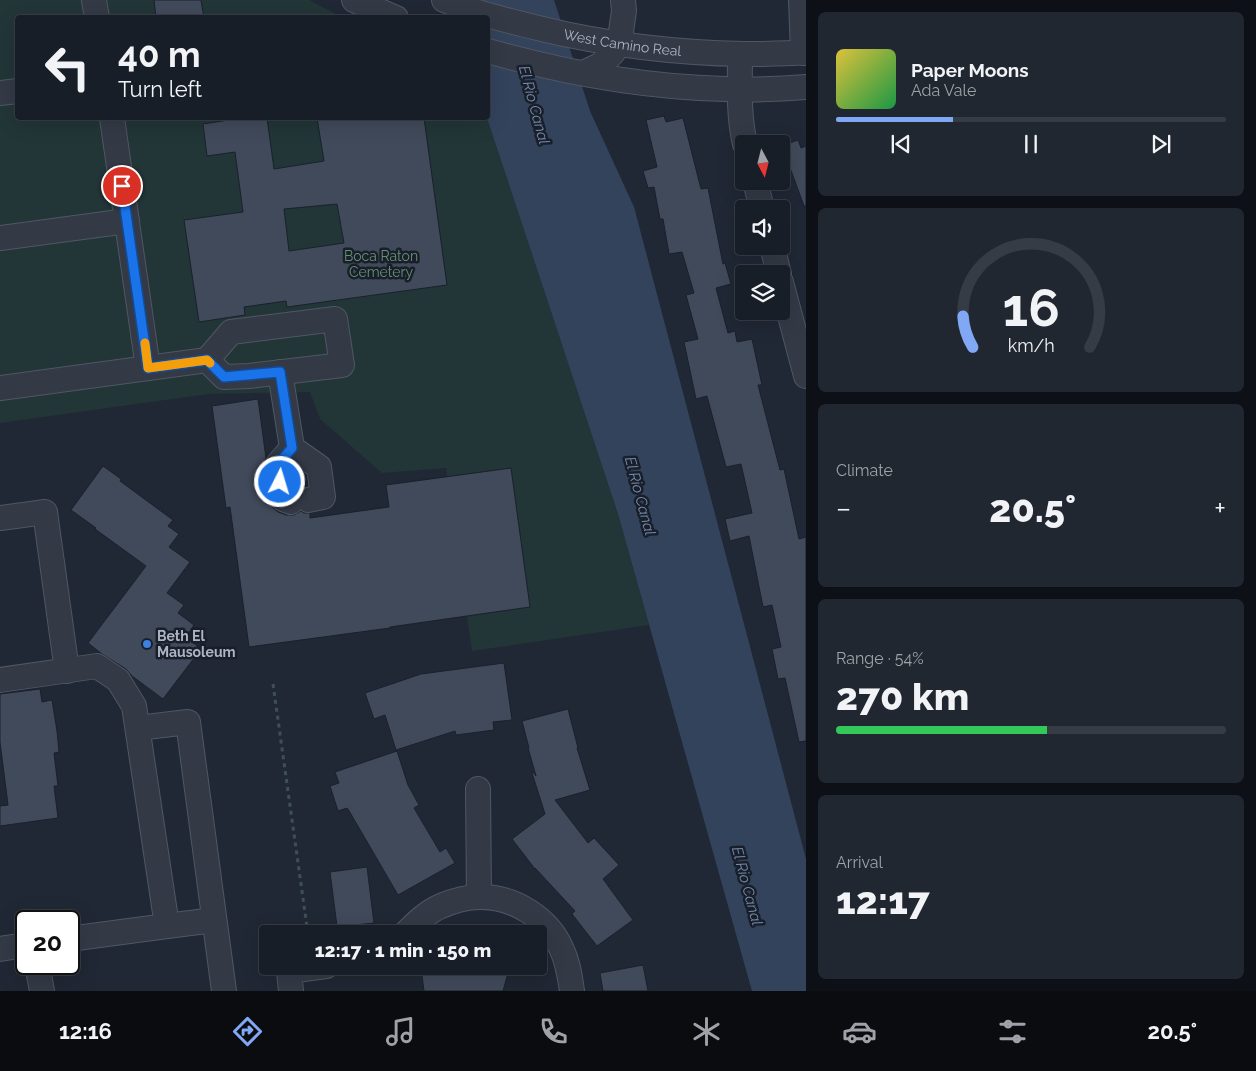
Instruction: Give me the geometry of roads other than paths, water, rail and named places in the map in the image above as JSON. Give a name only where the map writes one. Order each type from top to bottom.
[{"type":"street","points":[[94,0],[96,15]]},
{"type":"street","points":[[354,0],[389,15]]},
{"type":"street","name":"West Camino Real","points":[[444,0],[489,15]]},
{"type":"street","points":[[583,73],[600,65],[619,45],[624,11],[623,0]]},
{"type":"street","points":[[801,0],[804,52]]},
{"type":"street","name":"West Camino Real","points":[[490,15],[573,36],[619,45],[740,54],[804,52]]},
{"type":"street","points":[[490,52],[551,68],[627,81],[740,90],[806,87]]},
{"type":"street","points":[[740,54],[740,117],[743,135]]},
{"type":"street","points":[[0,93],[15,90]]},
{"type":"street","points":[[112,120],[148,368]]},
{"type":"street","points":[[0,238],[127,221]]},
{"type":"street","points":[[790,306],[801,335],[806,376]]},
{"type":"street","points":[[0,388],[207,360],[231,332],[335,319],[342,365],[224,377],[207,360]]},
{"type":"street","points":[[280,372],[292,448],[319,467],[323,497],[300,501],[284,499],[278,464],[292,448]]},
{"type":"street","points":[[0,518],[45,512],[67,671]]},
{"type":"street","points":[[1,673],[67,671],[97,666],[118,680],[134,706],[167,926]]},
{"type":"street","points":[[138,728],[188,722],[224,991]]},
{"type":"street","points":[[478,789],[479,897]]},
{"type":"street","points":[[414,925],[422,917],[439,906],[459,899],[479,897],[499,899],[518,906],[536,916],[550,931],[561,948],[568,967],[572,991]]},
{"type":"street","points":[[80,938],[214,920]]},
{"type":"street","points":[[0,949],[15,947]]},
{"type":"street","points":[[39,975],[42,991]]},
{"type":"street","points":[[290,981],[304,975]]},
{"type":"water","name":"El Rio Canal","points":[[454,0],[554,0],[590,111],[634,207],[806,859],[806,991],[752,991],[618,514],[488,120],[490,120],[490,15],[482,15]]},
{"type":"place","name":"Beth El Mausoleum","points":[[147,644]]},
{"type":"park label","name":"Boca Raton Cemetery","points":[[381,264]]}]
